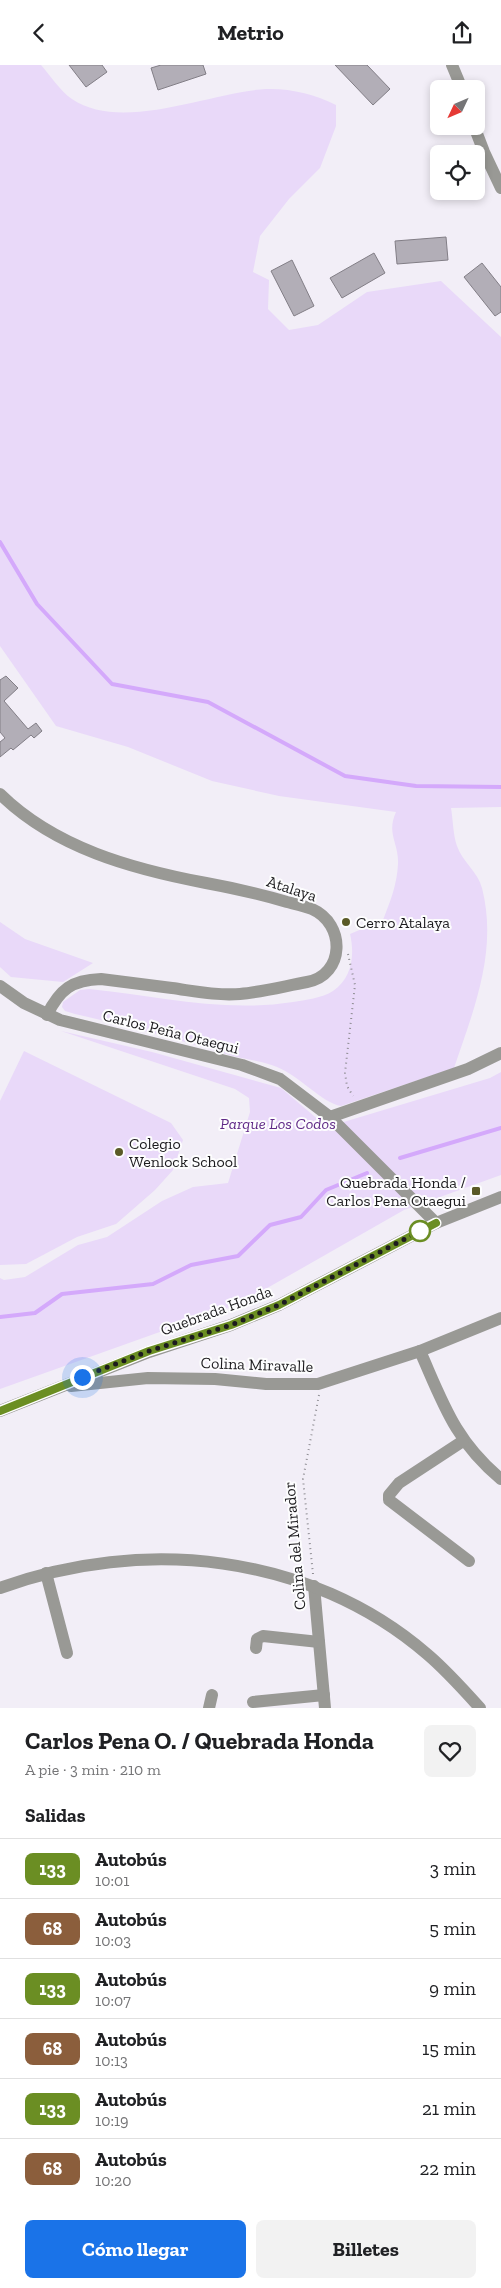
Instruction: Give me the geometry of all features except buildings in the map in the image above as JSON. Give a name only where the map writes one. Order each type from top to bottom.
[{"type":"street","points":[[452,65],[458,80]]},
{"type":"street","points":[[477,135],[489,165],[501,188]]},
{"type":"street","name":"Atalaya","points":[[0,794],[45,830],[70,844],[107,857],[189,880],[251,892],[312,909],[323,915],[337,938]]},
{"type":"street","points":[[47,1015],[52,1003],[63,991],[71,984],[83,980],[100,979],[215,994],[240,994],[312,981],[326,973],[336,961],[337,938]]},
{"type":"street","name":"Carlos Peña Otaegui","points":[[0,986],[24,1003],[47,1015],[81,1026],[242,1065],[280,1079],[330,1117],[436,1223]]},
{"type":"street","points":[[330,1117],[468,1069],[501,1053]]},
{"type":"street","points":[[436,1223],[501,1197]]},
{"type":"street","name":"Quebrada Honda","points":[[0,1411],[149,1351],[231,1325],[279,1305],[436,1223]]},
{"type":"street","name":"Colina Miravalle","points":[[62,1386],[148,1378],[215,1379],[266,1384],[321,1383],[420,1351],[501,1318]]},
{"type":"street","points":[[420,1351],[452,1425],[463,1441],[501,1479]]},
{"type":"street","points":[[463,1441],[399,1483],[389,1495],[392,1505],[470,1561]]},
{"type":"street","points":[[0,1589],[46,1573],[129,1559],[185,1559],[239,1566],[314,1586],[368,1612],[428,1654],[480,1708]]},
{"type":"street","points":[[46,1573],[67,1653]]},
{"type":"street","name":"Colina del Mirador","points":[[314,1586],[325,1701]]},
{"type":"street","points":[[256,1648],[257,1639],[263,1636],[319,1642]]},
{"type":"street","points":[[209,1708],[212,1695]]},
{"type":"street","points":[[253,1703],[325,1701]]},
{"type":"path","points":[[337,938],[351,960],[355,985],[345,1073],[347,1086],[359,1107]]},
{"type":"path","name":"Colina del Mirador","points":[[314,1586],[303,1479],[321,1383]]},
{"type":"green space","points":[[0,65],[41,65],[59,87],[72,99],[92,108],[116,112],[141,112],[266,89],[302,93],[336,105],[336,126],[320,168],[289,199],[260,236],[253,272],[269,280],[268,309],[289,330],[318,325],[367,292],[441,281],[501,337],[501,807],[451,808],[457,846],[482,888],[487,934],[485,957],[476,1002],[454,1068],[341,1106],[326,1100],[294,1076],[272,1065],[75,1014],[65,1011],[62,1007],[63,1002],[80,990],[89,989],[216,1005],[241,1006],[293,1002],[319,997],[333,991],[348,973],[352,958],[350,934],[383,920],[391,900],[398,864],[392,826],[396,812],[279,796],[212,781],[128,747],[56,726],[0,646]]},
{"type":"green space","points":[[0,922],[25,939],[93,963],[63,982],[11,977],[0,967]]},
{"type":"green space","name":"Parque Los Codos","points":[[61,1031],[152,1052],[281,1088],[327,1127],[490,1078],[501,1072],[501,1175],[404,1210],[241,1303],[0,1389],[0,1278],[4,1280],[25,1277],[78,1245],[107,1237],[162,1201],[193,1187],[228,1183],[250,1112],[249,1098],[235,1089]]},
{"type":"green space","points":[[24,1051],[171,1123],[183,1140],[173,1170],[155,1190],[116,1224],[77,1237],[26,1264],[0,1265],[0,1101]]},
{"type":"waterway","points":[[0,542],[37,604],[112,684],[208,702],[345,776],[416,786],[501,787]]},
{"type":"waterway","points":[[400,1158],[501,1128]]},
{"type":"waterway","points":[[0,1317],[35,1313],[62,1294],[153,1284],[191,1265],[238,1256],[270,1225],[301,1217],[326,1190],[367,1173]]},
{"type":"bus line","name":"133","points":[[0,1411],[149,1351],[231,1325],[279,1305],[436,1223]]},
{"type":"place","name":"Cerro Atalaya","points":[[346,922]]},
{"type":"place","name":"Colegio Wenlock School","points":[[119,1152]]},
{"type":"place","name":"Quebrada Honda / Carlos Pena Otaegui","points":[[476,1191]]},
{"type":"route","points":[[82,1377],[149,1351],[231,1325],[279,1305],[420,1231]]}]
